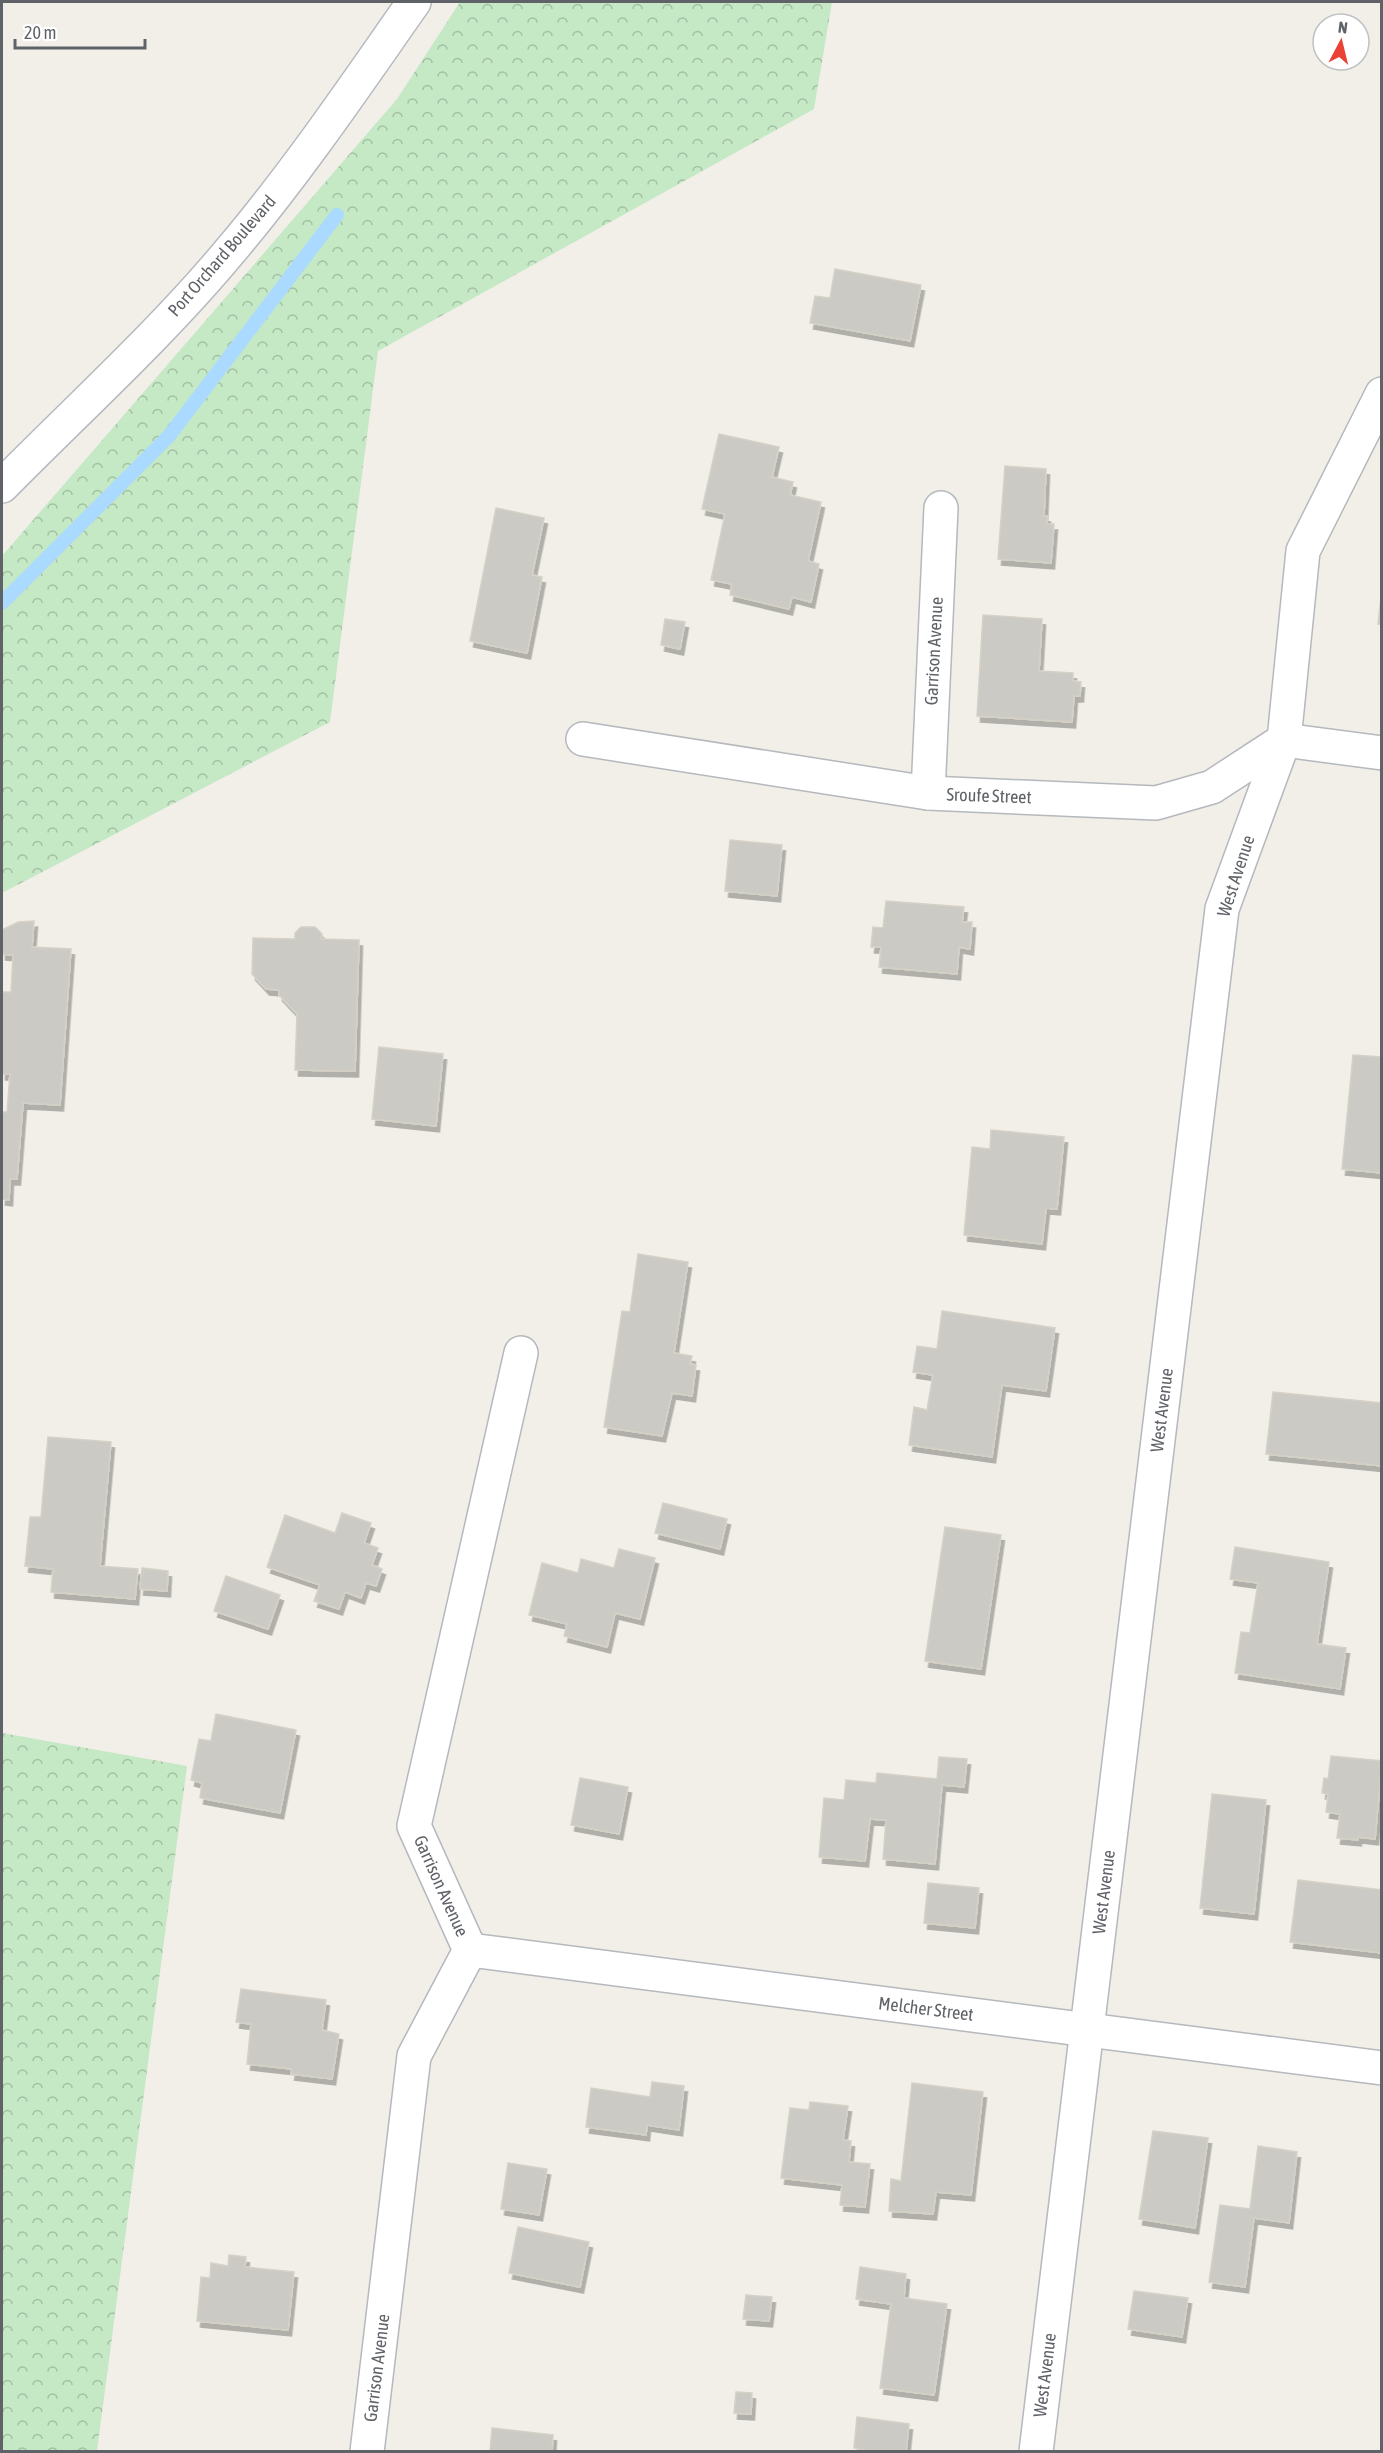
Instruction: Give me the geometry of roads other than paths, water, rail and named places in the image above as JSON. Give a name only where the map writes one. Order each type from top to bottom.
[{"type":"street","name":"Port Orchard Boulevard","points":[[2,486],[181,305],[230,251],[316,141],[414,2]]},
{"type":"street","name":"West Avenue","points":[[1036,2451],[1222,909],[1284,740],[1303,551],[1382,394]]},
{"type":"street","name":"Garrison Avenue","points":[[928,793],[941,508]]},
{"type":"street","name":"Sroufe Street","points":[[583,739],[928,793],[1156,803],[1212,787],[1284,740]]},
{"type":"street","points":[[1284,740],[1382,753]]},
{"type":"street","name":"Garrison Avenue","points":[[367,2451],[414,2056],[470,1950],[414,1826],[521,1353]]},
{"type":"street","name":"Melcher Street","points":[[470,1950],[1382,2068]]},
{"type":"waterway","points":[[2,603],[169,436],[337,215]]}]
